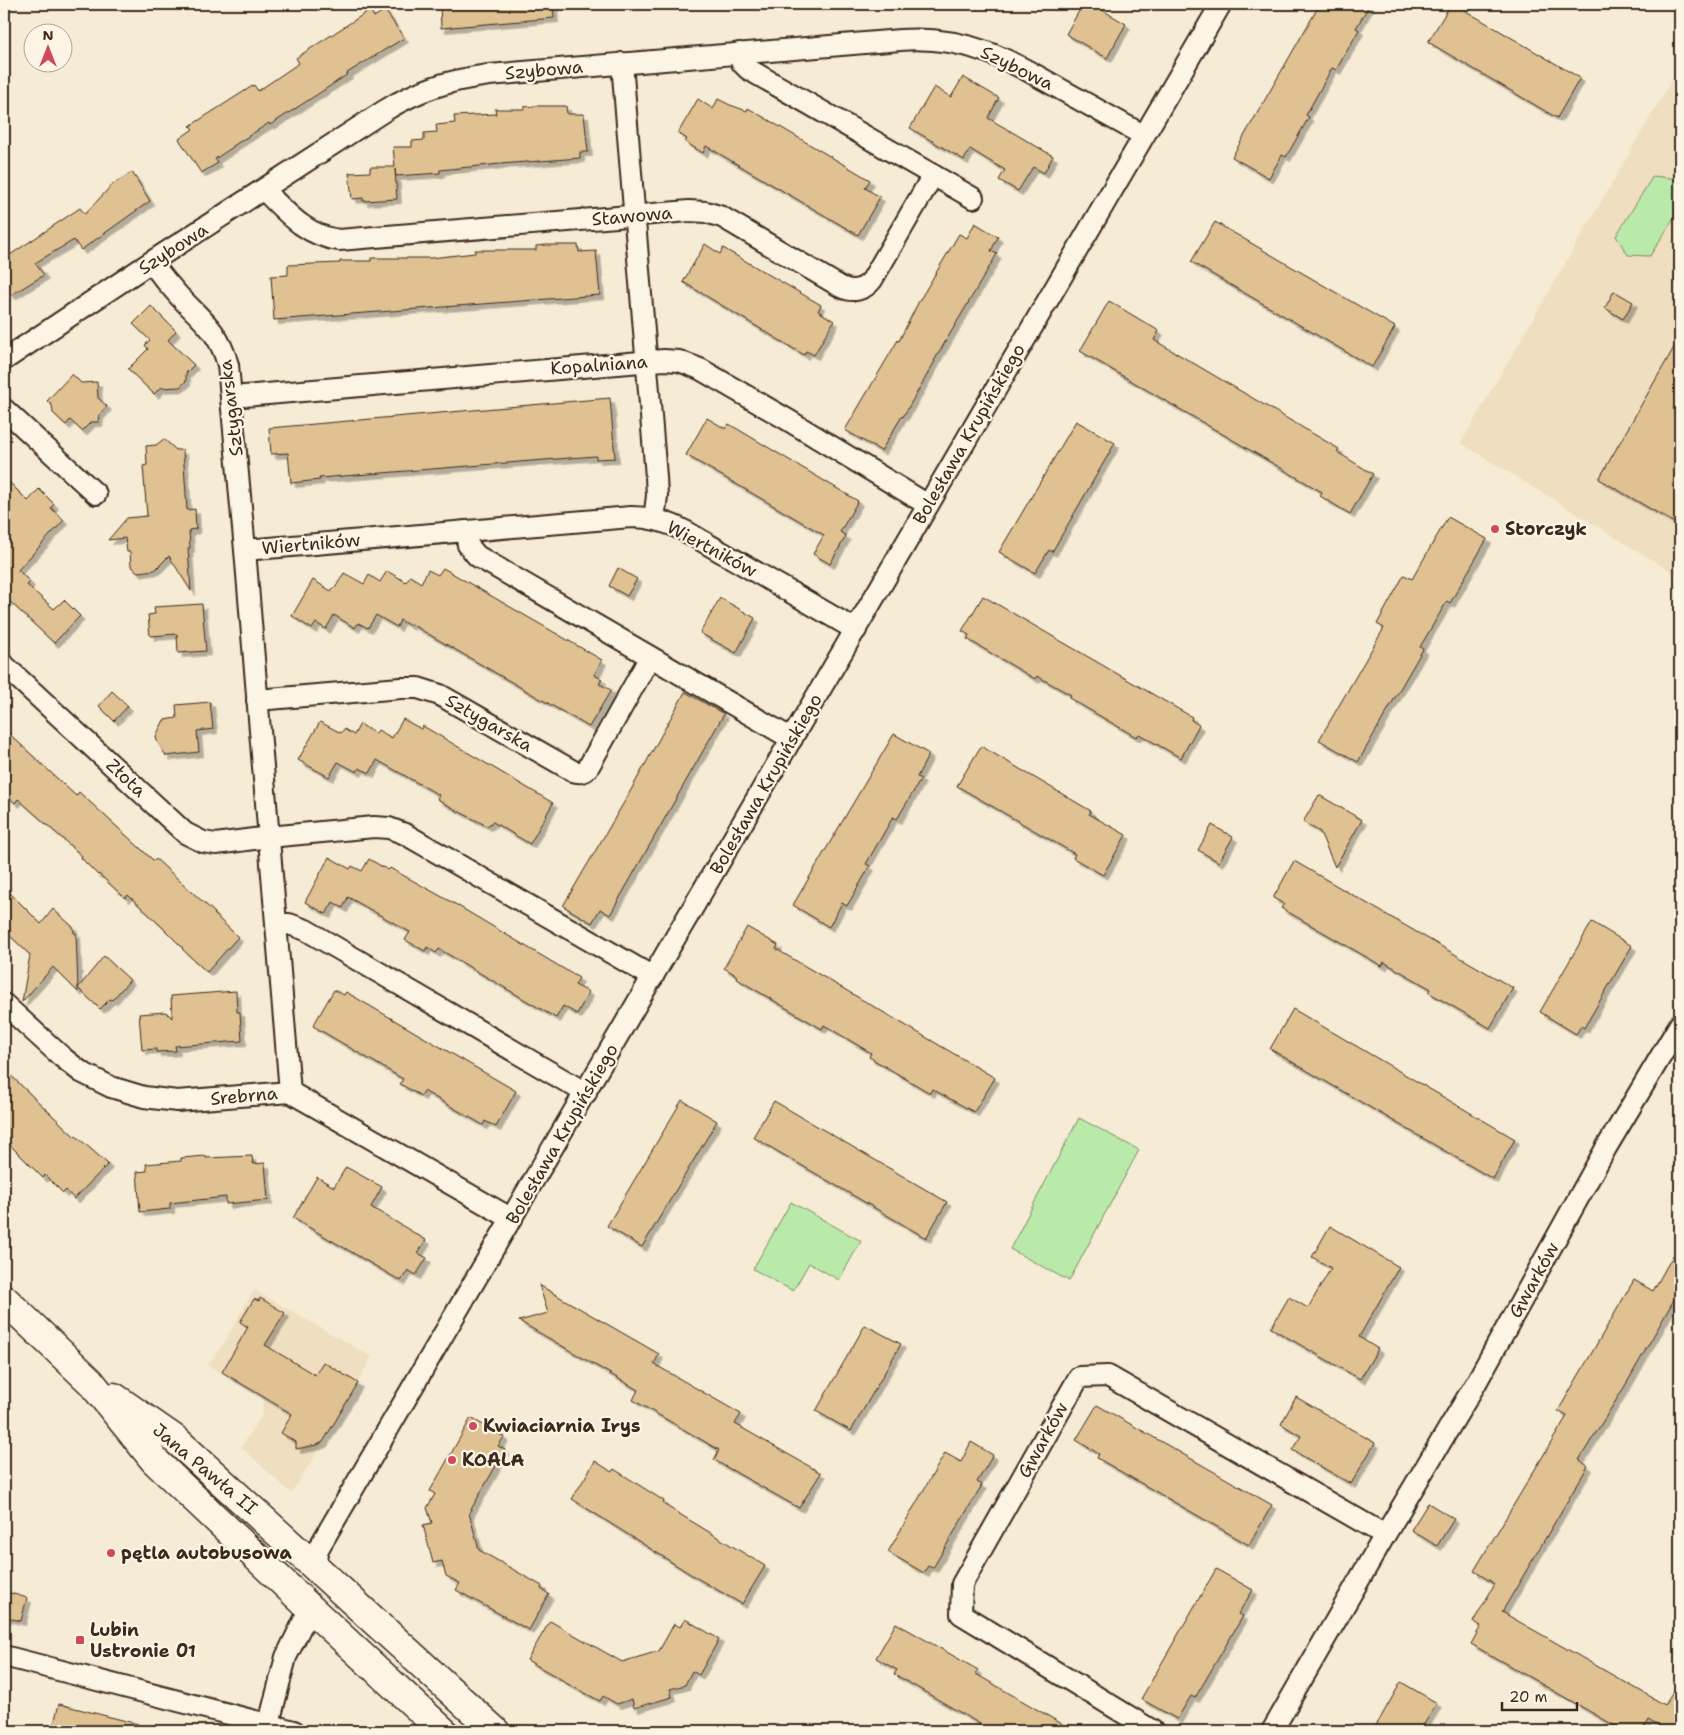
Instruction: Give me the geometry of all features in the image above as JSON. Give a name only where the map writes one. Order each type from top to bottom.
[{"type":"street","name":"Bolesława Krupińskiego","points":[[314,1566],[318,1550],[1221,4]]},
{"type":"street","name":"Szybowa","points":[[4,360],[384,111],[407,97],[431,87],[456,80],[483,75],[905,40],[952,43],[975,48],[1008,60],[1143,135]]},
{"type":"street","points":[[739,54],[742,63],[748,69],[973,198]]},
{"type":"street","points":[[622,63],[657,485],[654,519]]},
{"type":"street","name":"Stawowa","points":[[264,190],[302,227],[322,236],[339,240],[701,211],[722,218],[841,288],[856,290],[862,289],[872,280],[933,175]]},
{"type":"street","name":"Sztygarska","points":[[151,262],[174,291],[209,326],[220,343],[228,365],[290,1092]]},
{"type":"street","name":"Kopalniana","points":[[232,397],[670,360],[694,366],[788,420],[928,505]]},
{"type":"street","points":[[4,409],[96,494]]},
{"type":"street","name":"Wiertników","points":[[245,550],[631,517],[654,519],[685,531],[856,630]]},
{"type":"street","points":[[466,531],[468,545],[477,556],[792,739]]},
{"type":"street","name":"Sztygarska","points":[[257,700],[401,688],[423,689],[448,699],[572,771],[580,772],[589,766],[650,657]]},
{"type":"street","name":"Złota","points":[[4,665],[191,837],[203,842],[219,844],[269,837]]},
{"type":"street","points":[[269,837],[374,827],[400,831],[653,977]]},
{"type":"street","points":[[276,924],[293,925],[306,930],[586,1093]]},
{"type":"street","name":"Srebrna","points":[[4,1004],[62,1058],[98,1082],[125,1092],[153,1099],[182,1101],[290,1092],[512,1219]]},
{"type":"street","name":"Gwarków","points":[[1272,1731],[1385,1535],[1476,1383],[1606,1148],[1680,1024]]},
{"type":"street","name":"Jana Pawła II","points":[[4,1299],[90,1380],[154,1460],[443,1731]]},
{"type":"street","name":"Gwarków","points":[[1153,1731],[961,1614],[962,1584],[1079,1377],[1108,1376],[1385,1535]]},
{"type":"street","name":"Jana Pawła II","points":[[90,1380],[176,1440],[494,1731]]},
{"type":"street","points":[[267,1728],[286,1657],[310,1608],[314,1566]]},
{"type":"street","points":[[4,1656],[267,1728],[294,1731]]},
{"type":"shaded area","points":[[1680,66],[1680,577],[1461,443]]},
{"type":"shaded area","points":[[254,1290],[372,1357],[323,1443],[291,1493],[241,1447],[263,1414],[263,1397],[208,1365],[224,1343]]},
{"type":"green space","points":[[1653,176],[1680,179],[1680,208],[1650,256],[1628,255],[1616,236]]},
{"type":"green space","points":[[1079,1118],[1139,1150],[1069,1281],[1010,1249]]},
{"type":"green space","points":[[791,1202],[861,1241],[839,1280],[809,1263],[793,1291],[753,1269]]},
{"type":"building","points":[[553,4],[554,18],[441,28],[440,5]]},
{"type":"building","points":[[1083,4],[1092,4],[1126,24],[1107,58],[1066,34]]},
{"type":"building","points":[[1320,4],[1370,4],[1356,28],[1359,30],[1336,70],[1332,68],[1306,115],[1309,117],[1286,157],[1282,155],[1269,178],[1232,157]]},
{"type":"building","points":[[1451,4],[1580,78],[1557,118],[1428,42]]},
{"type":"building","points":[[370,10],[374,17],[385,10],[404,38],[347,73],[270,125],[269,123],[233,146],[215,159],[218,163],[201,173],[179,139],[193,129],[190,126],[254,85],[258,91],[299,63],[296,58]]},
{"type":"building","points":[[963,77],[999,98],[988,118],[1053,156],[1044,173],[1033,167],[1018,191],[999,180],[1005,170],[970,149],[964,160],[910,128],[934,87],[951,97]]},
{"type":"building","points":[[698,99],[713,109],[718,99],[747,111],[748,108],[870,180],[865,188],[880,197],[858,235],[706,146],[703,153],[685,142],[687,139],[678,133]]},
{"type":"building","points":[[566,106],[567,114],[584,114],[588,152],[580,152],[580,158],[440,170],[440,173],[396,176],[395,169],[397,199],[363,201],[363,198],[352,199],[349,173],[370,172],[370,167],[395,167],[393,147],[412,147],[412,141],[424,140],[424,133],[437,132],[436,125],[455,123],[454,116],[496,114],[495,109],[524,109],[524,107]]},
{"type":"building","points":[[132,172],[150,201],[81,250],[74,240],[35,263],[44,275],[11,295],[4,285],[4,259],[80,208],[85,214],[112,185]]},
{"type":"building","points":[[1215,222],[1395,327],[1372,367],[1191,262]]},
{"type":"building","points":[[975,223],[998,237],[991,251],[997,254],[903,417],[881,451],[845,430],[899,341],[918,303],[959,234],[967,238]]},
{"type":"building","points":[[705,244],[720,254],[723,248],[821,305],[818,311],[834,321],[814,355],[806,351],[804,355],[683,282]]},
{"type":"building","points":[[578,245],[579,252],[596,251],[600,295],[274,320],[271,276],[288,275],[288,265],[371,261],[371,258],[431,258],[475,253],[475,250],[536,250],[536,246]]},
{"type":"building","points":[[1614,291],[1633,302],[1623,319],[1605,308]]},
{"type":"building","points":[[1109,301],[1159,331],[1154,340],[1339,449],[1337,452],[1373,474],[1350,514],[1320,496],[1322,492],[1080,351]]},
{"type":"building","points":[[151,306],[176,331],[168,340],[194,365],[186,373],[186,381],[180,387],[160,388],[154,394],[128,369],[148,349],[145,345],[150,340],[133,324]]},
{"type":"building","points":[[1680,337],[1680,526],[1599,479]]},
{"type":"building","points":[[72,374],[81,383],[97,382],[98,398],[107,406],[99,415],[98,422],[91,422],[82,431],[70,420],[66,425],[53,413],[52,405],[47,401]]},
{"type":"building","points":[[610,398],[615,458],[596,459],[596,456],[557,459],[319,478],[320,480],[291,483],[288,453],[271,454],[269,428]]},
{"type":"building","points":[[707,418],[726,429],[729,424],[858,501],[840,532],[846,536],[830,564],[813,554],[824,535],[686,455]]},
{"type":"building","points":[[1076,421],[1115,443],[1052,552],[1049,550],[1035,573],[999,552]]},
{"type":"building","points":[[164,439],[176,450],[183,450],[187,510],[195,509],[196,529],[189,530],[190,548],[188,548],[191,591],[169,556],[155,570],[138,572],[131,566],[130,552],[127,552],[125,538],[108,540],[127,518],[147,516],[143,466],[147,465],[146,446],[156,445]]},
{"type":"building","points":[[4,477],[28,501],[39,489],[54,504],[51,508],[64,520],[18,570],[30,582],[27,585],[54,609],[64,600],[80,616],[54,643],[4,596]]},
{"type":"building","points":[[1448,517],[1487,539],[1450,603],[1447,601],[1420,647],[1423,649],[1358,762],[1319,740],[1384,628],[1377,624],[1404,575],[1412,579]]},
{"type":"building","points":[[443,568],[602,660],[594,675],[602,679],[599,684],[611,690],[589,727],[411,624],[410,626],[400,620],[397,627],[376,615],[368,628],[358,623],[355,628],[334,615],[326,629],[316,623],[312,629],[292,616],[313,580],[331,591],[344,573],[364,584],[369,575],[380,582],[387,571],[406,582],[410,576],[421,583],[428,570],[438,575]]},
{"type":"building","points":[[618,568],[637,579],[627,596],[609,586]]},
{"type":"building","points":[[983,596],[1192,717],[1191,720],[1199,725],[1181,758],[1139,734],[1136,737],[1069,698],[1071,695],[1037,676],[1035,679],[967,639],[969,635],[962,631]]},
{"type":"building","points":[[720,598],[755,618],[736,653],[700,633]]},
{"type":"building","points":[[202,604],[206,651],[178,653],[177,634],[150,636],[148,615],[155,614],[154,607]]},
{"type":"building","points":[[112,691],[128,706],[114,721],[99,706]]},
{"type":"building","points":[[685,692],[724,714],[610,915],[600,909],[592,923],[563,906],[626,799]]},
{"type":"building","points":[[210,702],[213,729],[197,731],[199,752],[166,756],[156,736],[164,720],[177,718],[176,705]]},
{"type":"building","points":[[403,719],[421,729],[423,726],[553,803],[530,844],[493,822],[487,826],[458,811],[437,799],[439,795],[377,760],[370,773],[359,768],[357,772],[338,762],[329,777],[298,760],[320,722],[341,733],[344,729],[354,735],[360,724],[376,734],[378,730],[392,738]]},
{"type":"building","points":[[4,729],[76,796],[79,792],[154,861],[156,859],[215,913],[238,937],[207,972],[128,895],[125,898],[98,875],[81,858],[82,856],[18,799],[15,803],[4,793]]},
{"type":"building","points":[[894,734],[929,754],[917,777],[921,779],[897,819],[893,817],[866,864],[870,866],[847,906],[842,903],[829,927],[793,905]]},
{"type":"building","points":[[981,746],[1091,811],[1089,814],[1126,835],[1103,875],[1073,858],[1075,854],[957,786]]},
{"type":"building","points":[[1319,795],[1362,820],[1335,867],[1320,832],[1303,822]]},
{"type":"building","points":[[1212,825],[1233,837],[1219,862],[1198,850]]},
{"type":"building","points":[[329,857],[350,869],[352,866],[362,871],[369,859],[388,870],[390,868],[455,904],[579,978],[575,985],[589,992],[577,1014],[563,1006],[556,1018],[439,949],[436,953],[427,947],[425,951],[405,940],[410,932],[348,897],[343,908],[333,902],[326,914],[305,902]]},
{"type":"building","points":[[1294,861],[1513,988],[1490,1028],[1428,992],[1431,989],[1384,962],[1382,966],[1281,908],[1284,904],[1273,898]]},
{"type":"building","points":[[4,887],[41,924],[53,909],[73,927],[74,933],[76,933],[78,992],[53,967],[22,1002],[30,955],[4,930]]},
{"type":"building","points":[[1592,922],[1632,946],[1584,1028],[1581,1026],[1576,1034],[1540,1012]]},
{"type":"building","points":[[747,927],[778,945],[776,949],[995,1078],[974,1112],[932,1089],[930,1093],[869,1057],[871,1053],[824,1025],[822,1029],[737,979],[736,975],[724,968]]},
{"type":"building","points":[[104,956],[130,980],[112,1000],[110,999],[100,1009],[78,988]]},
{"type":"building","points":[[334,990],[344,995],[346,992],[516,1091],[496,1127],[485,1121],[483,1125],[424,1091],[421,1096],[400,1084],[403,1079],[313,1026]]},
{"type":"building","points":[[236,991],[237,1012],[240,1012],[242,1041],[175,1046],[176,1051],[156,1052],[156,1049],[142,1050],[139,1014],[166,1012],[172,1018],[171,996]]},
{"type":"building","points":[[1293,1009],[1515,1139],[1493,1179],[1270,1049]]},
{"type":"building","points":[[4,1069],[75,1137],[108,1164],[74,1199],[66,1190],[63,1193],[45,1175],[43,1178],[4,1139]]},
{"type":"building","points":[[682,1100],[717,1121],[642,1247],[607,1226]]},
{"type":"building","points":[[774,1101],[947,1202],[926,1238],[753,1137]]},
{"type":"building","points":[[206,1156],[206,1158],[252,1156],[253,1164],[265,1163],[268,1200],[226,1204],[226,1197],[170,1203],[170,1209],[140,1212],[137,1172],[147,1171],[146,1164],[181,1161],[181,1158]]},
{"type":"building","points":[[346,1167],[382,1187],[371,1207],[426,1240],[418,1253],[427,1258],[416,1275],[408,1270],[401,1281],[293,1218],[317,1177],[334,1187]]},
{"type":"building","points":[[1330,1226],[1399,1267],[1359,1337],[1378,1349],[1360,1379],[1271,1328],[1289,1297],[1308,1308],[1331,1268],[1312,1257]]},
{"type":"building","points":[[1680,1243],[1680,1289],[1628,1381],[1579,1460],[1588,1466],[1502,1612],[1665,1705],[1680,1681],[1680,1731],[1667,1731],[1648,1720],[1642,1731],[1624,1731],[1471,1644],[1481,1626],[1473,1622],[1495,1584],[1474,1571],[1567,1416],[1558,1411],[1634,1280],[1653,1291]]},
{"type":"building","points":[[539,1285],[659,1354],[654,1364],[741,1414],[735,1424],[821,1473],[799,1508],[714,1460],[719,1450],[633,1400],[638,1390],[519,1321],[548,1313]]},
{"type":"building","points":[[260,1298],[285,1313],[265,1345],[315,1375],[323,1362],[358,1383],[323,1442],[317,1445],[296,1449],[296,1442],[281,1433],[292,1414],[222,1372],[248,1327],[240,1322],[254,1299],[259,1301]]},
{"type":"building","points":[[865,1325],[901,1344],[851,1431],[816,1411]]},
{"type":"building","points":[[1296,1397],[1375,1443],[1351,1484],[1292,1450],[1301,1436],[1281,1424]]},
{"type":"building","points":[[1097,1405],[1272,1505],[1249,1545],[1097,1458],[1099,1454],[1076,1440]]},
{"type":"building","points":[[471,1418],[504,1437],[498,1446],[505,1450],[469,1513],[479,1550],[542,1586],[541,1589],[549,1594],[529,1630],[456,1590],[460,1583],[446,1576],[442,1561],[433,1563],[423,1525],[432,1523],[427,1508],[435,1494],[430,1491]]},
{"type":"building","points":[[971,1442],[993,1455],[977,1482],[982,1485],[933,1568],[928,1566],[924,1573],[888,1552],[945,1453],[961,1462]]},
{"type":"building","points":[[595,1461],[612,1472],[614,1469],[664,1501],[663,1504],[765,1566],[742,1604],[695,1577],[572,1499]]},
{"type":"building","points":[[1428,1503],[1454,1519],[1437,1546],[1411,1530]]},
{"type":"building","points":[[1216,1569],[1253,1590],[1238,1614],[1243,1616],[1195,1698],[1191,1696],[1177,1719],[1141,1699]]},
{"type":"building","points":[[4,1591],[27,1598],[21,1621],[4,1617]]},
{"type":"building","points":[[685,1619],[719,1639],[699,1675],[692,1671],[685,1685],[670,1689],[672,1697],[634,1708],[632,1699],[617,1704],[603,1696],[600,1701],[527,1660],[550,1621],[622,1662],[659,1651],[674,1624],[680,1627]]},
{"type":"building","points":[[896,1623],[978,1670],[976,1674],[1074,1731],[975,1731],[980,1724],[894,1674],[897,1670],[876,1658]]},
{"type":"building","points":[[1401,1682],[1437,1703],[1420,1731],[1373,1731]]},
{"type":"building","points":[[59,1704],[138,1724],[138,1731],[52,1731]]},
{"type":"place","name":"Storczyk","points":[[1495,529]]},
{"type":"place","name":"Kwiaciarnia Irys","points":[[473,1426]]},
{"type":"place","name":"KOALA","points":[[452,1460]]},
{"type":"place","name":"pętla autobusowa","points":[[111,1553]]},
{"type":"place","name":"Lubin Ustronie 01","points":[[80,1640]]}]
